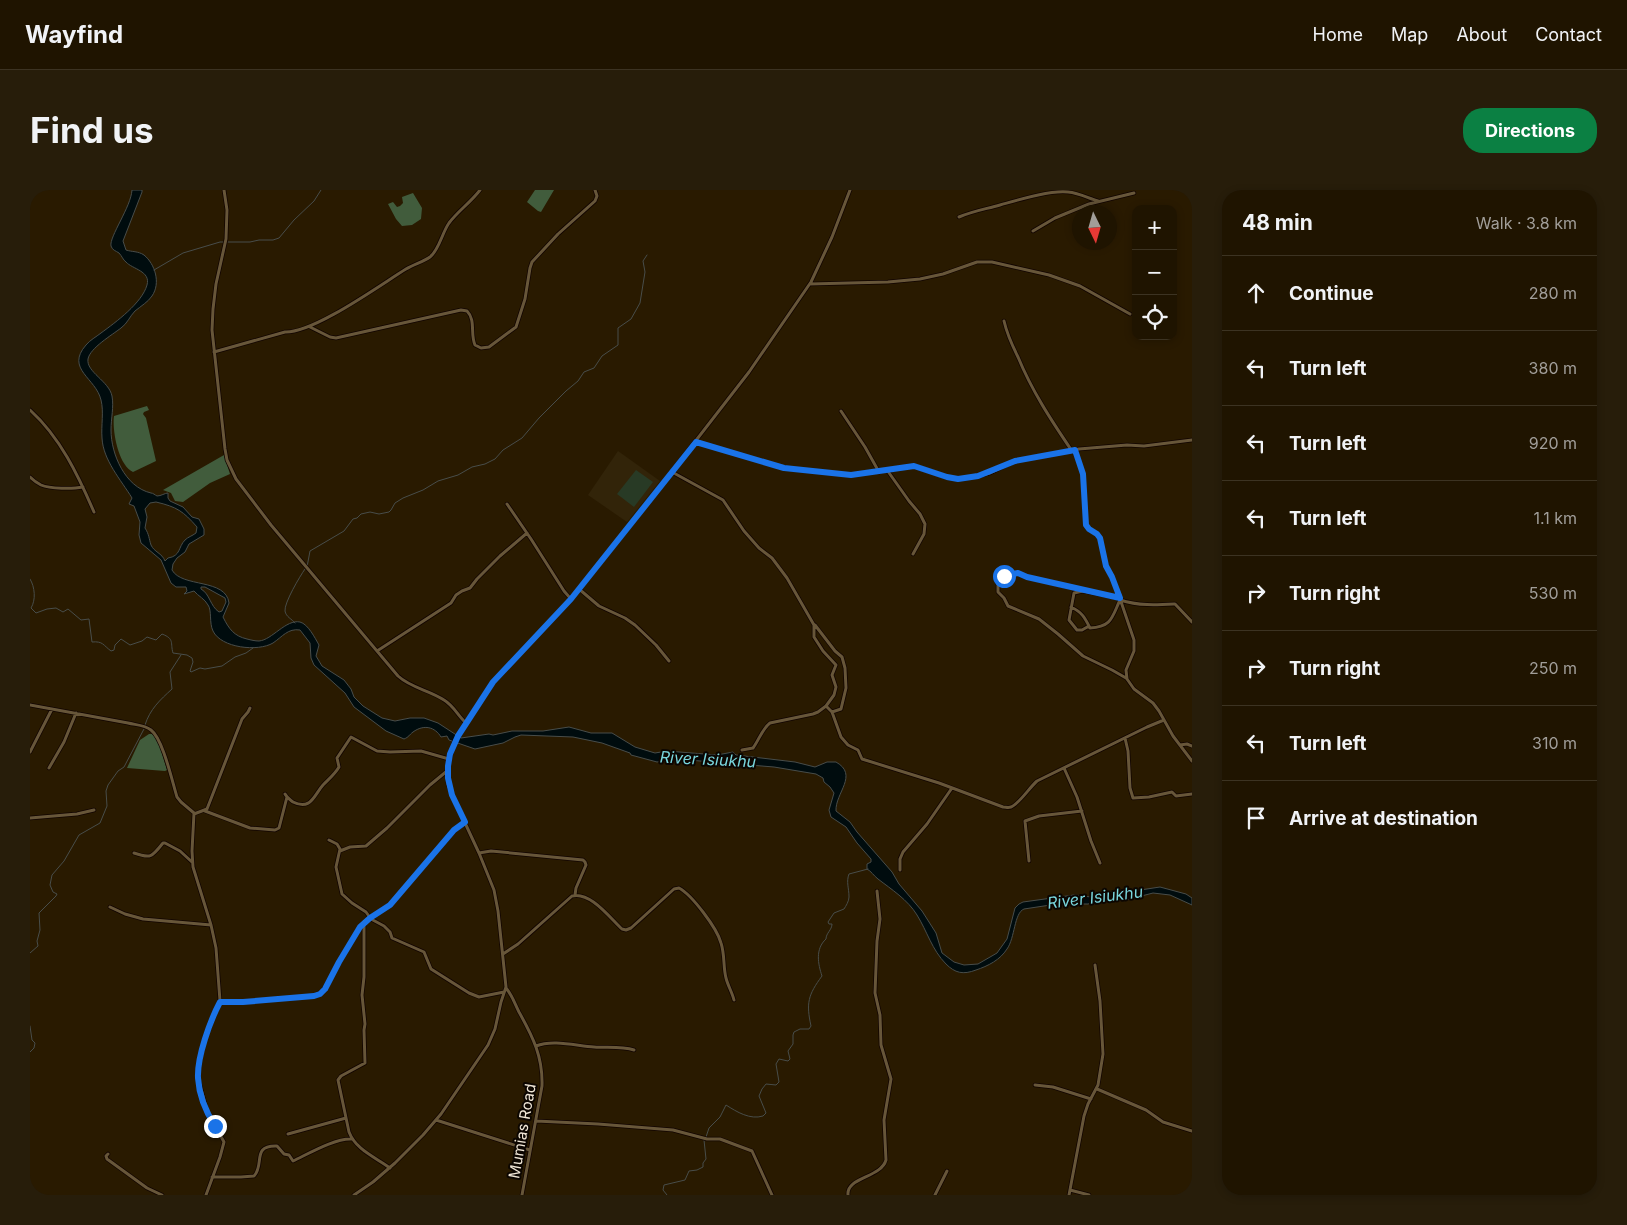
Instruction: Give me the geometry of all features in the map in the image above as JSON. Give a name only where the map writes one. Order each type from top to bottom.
[{"type":"street","points":[[224,190],[227,210],[226,239],[212,309],[214,352],[225,449],[233,474],[291,550],[403,680],[449,703],[466,723]]},
{"type":"street","points":[[214,352],[310,327],[410,266],[431,256],[448,224],[480,190]]},
{"type":"street","points":[[310,327],[336,338],[461,310],[467,311],[471,317],[475,345],[483,348],[490,346],[518,326],[525,300],[530,265],[534,259],[558,234],[595,201],[597,196],[595,190]]},
{"type":"street","points":[[354,1195],[390,1168],[436,1120],[488,1045],[495,1029],[505,990],[503,954],[496,898],[479,853],[450,791],[447,771],[454,742],[493,682],[571,599],[749,372],[810,284],[832,238],[850,190]]},
{"type":"street","points":[[959,217],[1019,199],[1067,191],[1098,201]]},
{"type":"street","points":[[1033,232],[1055,218],[1098,201],[1134,194]]},
{"type":"street","points":[[810,284],[888,282],[920,279],[943,274],[977,262],[992,262],[1049,275],[1080,286],[1130,314]]},
{"type":"street","points":[[1004,321],[1008,337],[1030,386],[1039,402],[1074,450],[1083,474],[1086,525],[1100,538],[1106,566],[1112,577],[1132,632],[1134,646],[1126,670],[1127,679]]},
{"type":"street","points":[[30,410],[59,444],[73,466],[94,512]]},
{"type":"street","points":[[841,411],[879,472]]},
{"type":"street","points":[[696,442],[784,468],[851,475],[914,466],[947,477],[967,478],[990,472],[1015,461],[1074,450],[1127,445],[1152,446],[1192,440]]},
{"type":"street","points":[[887,470],[920,514],[925,524],[924,534],[913,554]]},
{"type":"street","points":[[672,472],[723,500],[748,536],[780,568],[814,625],[842,657],[845,668],[845,697],[842,708],[832,712]]},
{"type":"street","points":[[30,477],[46,486],[75,488],[83,486]]},
{"type":"street","points":[[507,504],[571,599]]},
{"type":"street","points":[[377,651],[451,603],[456,595],[470,588],[500,556],[527,533]]},
{"type":"street","points":[[1192,622],[1175,604],[1154,606],[1133,604],[1120,599],[1027,577],[1018,573],[1012,576],[1003,576],[998,581],[998,592],[1008,606],[1039,619],[1083,656],[1127,679],[1134,689],[1153,703],[1173,736],[1192,761]]},
{"type":"street","points":[[579,589],[599,606],[635,625],[656,645],[669,661]]},
{"type":"street","points":[[1086,592],[1077,591],[1074,593],[1069,620],[1077,630],[1082,630],[1089,626]]},
{"type":"street","points":[[1072,607],[1084,616],[1090,628],[1097,628],[1109,623],[1120,599]]},
{"type":"street","points":[[742,750],[753,748],[766,726],[770,723],[816,713],[826,706],[834,695],[836,687],[832,675],[836,665],[823,651],[814,637],[814,625]]},
{"type":"street","points":[[1118,674],[1126,670]]},
{"type":"street","points":[[30,705],[142,726],[153,732],[158,738],[177,797],[194,814],[193,863],[216,948],[220,1002],[207,1035],[198,1075],[207,1111],[224,1142],[206,1195]]},
{"type":"street","points":[[826,706],[832,712],[840,738],[850,747],[858,750],[862,759],[1009,808],[1015,805],[1030,786],[1037,781],[1164,720]]},
{"type":"street","points":[[194,814],[205,810],[211,800],[242,719],[250,708]]},
{"type":"street","points":[[30,752],[52,709]]},
{"type":"street","points":[[49,768],[64,742],[76,713]]},
{"type":"street","points":[[205,810],[252,828],[275,830],[279,828],[286,796],[301,805],[311,801],[339,767],[337,758],[351,737],[377,751],[421,751],[449,759]]},
{"type":"street","points":[[1125,738],[1132,798],[1149,797],[1172,792],[1176,796],[1192,794]]},
{"type":"street","points":[[1180,746],[1187,744],[1192,746]]},
{"type":"street","points":[[1064,768],[1077,797],[1100,863]]},
{"type":"street","points":[[340,851],[347,848],[366,846],[447,771]]},
{"type":"street","points":[[900,870],[900,859],[903,852],[927,824],[952,788]]},
{"type":"street","points":[[30,818],[76,814],[94,810]]},
{"type":"street","points":[[1029,861],[1025,820],[1039,816],[1082,811]]},
{"type":"street","points":[[220,1002],[253,1002],[320,994],[325,989],[339,962],[364,924],[390,905],[454,830],[465,822]]},
{"type":"street","points":[[329,840],[337,844],[340,851],[336,864],[340,890],[344,896],[366,912],[370,918],[390,932],[392,938],[424,952],[432,970],[469,994],[479,997],[505,990]]},
{"type":"street","points":[[134,853],[148,857],[165,843],[180,851],[193,863]]},
{"type":"street","points":[[479,853],[491,851],[583,860],[586,862],[586,865],[575,895]]},
{"type":"street","points":[[503,954],[518,944],[568,899],[575,895],[582,896],[596,904],[626,930],[631,928],[675,888],[680,888],[702,912],[718,934],[723,950],[726,979],[733,993],[734,1000]]},
{"type":"street","points":[[848,1195],[850,1186],[880,1170],[885,1165],[886,1160],[884,1120],[891,1079],[881,1045],[880,1015],[875,993],[880,914],[877,891]]},
{"type":"street","points":[[110,907],[128,915],[143,918],[211,925]]},
{"type":"street","points":[[364,924],[362,995],[365,1024],[365,1063],[338,1079],[352,1139],[364,1151],[390,1168]]},
{"type":"street","points":[[1069,1195],[1084,1116],[1097,1089],[1104,1050],[1095,965]]},
{"type":"street","name":"Mumias Road","points":[[505,990],[509,992],[536,1046],[540,1057],[542,1073],[542,1086],[522,1195]]},
{"type":"street","points":[[536,1046],[556,1043],[634,1050]]},
{"type":"street","points":[[1035,1085],[1052,1087],[1091,1099]]},
{"type":"street","points":[[1097,1089],[1146,1110],[1163,1122],[1192,1132]]},
{"type":"street","points":[[288,1134],[346,1118]]},
{"type":"street","points":[[436,1120],[530,1150]]},
{"type":"street","points":[[536,1121],[669,1129],[705,1138],[723,1140],[752,1151],[772,1195]]},
{"type":"street","points":[[212,1177],[254,1176],[257,1173],[260,1152],[273,1146],[278,1146],[293,1161],[340,1141],[352,1139]]},
{"type":"street","points":[[108,1154],[106,1156],[107,1159],[147,1188],[162,1195]]},
{"type":"street","points":[[935,1195],[947,1172]]},
{"type":"street","points":[[1070,1190],[1089,1195]]},
{"type":"shaded area","points":[[618,451],[660,481],[627,522],[588,495]]},
{"type":"green space","points":[[535,190],[554,190],[541,212],[527,202]]},
{"type":"green space","points":[[413,193],[422,208],[421,219],[412,225],[402,226],[388,204],[393,202],[397,207],[400,206],[403,203],[402,197]]},
{"type":"green space","points":[[147,406],[149,410],[143,414],[146,418],[156,461],[133,472],[123,462],[117,447],[114,416]]},
{"type":"green space","points":[[224,455],[230,474],[210,483],[183,502],[175,501],[171,493],[163,490]]},
{"type":"green space","points":[[636,470],[653,482],[634,507],[617,494]]},
{"type":"green space","points":[[152,734],[158,740],[167,770],[127,768],[140,740]]},
{"type":"water","name":"River Isiukhu","points":[[132,190],[142,190],[123,241],[126,250],[144,255],[151,263],[156,280],[155,291],[123,326],[93,350],[88,359],[88,364],[107,386],[112,396],[112,439],[117,459],[127,477],[142,490],[157,496],[168,493],[170,501],[183,507],[192,517],[199,519],[204,529],[204,535],[189,544],[185,552],[173,564],[172,570],[177,576],[212,586],[226,595],[229,603],[223,617],[235,634],[242,638],[259,641],[269,637],[284,626],[295,622],[303,623],[319,645],[316,656],[322,666],[344,680],[354,697],[363,706],[382,718],[395,721],[424,718],[438,723],[461,738],[512,731],[543,731],[569,727],[591,733],[612,733],[635,747],[655,753],[667,751],[717,755],[733,752],[736,755],[795,762],[815,767],[827,762],[836,762],[843,767],[846,778],[836,811],[850,822],[922,911],[936,933],[942,953],[954,962],[964,965],[978,964],[997,953],[1007,939],[1015,908],[1023,902],[1074,895],[1091,897],[1108,892],[1127,892],[1160,887],[1186,894],[1192,898],[1192,905],[1170,895],[1153,893],[1126,900],[1098,901],[1088,904],[1057,904],[1024,909],[1018,915],[1010,944],[1001,956],[980,968],[967,972],[956,971],[941,959],[909,904],[867,869],[867,864],[871,862],[871,859],[846,827],[831,817],[829,810],[834,793],[824,782],[823,778],[816,774],[774,767],[676,759],[657,762],[631,755],[602,743],[573,737],[521,735],[503,743],[475,749],[449,740],[447,736],[441,737],[436,731],[425,727],[413,732],[404,739],[386,731],[354,707],[345,693],[314,665],[311,658],[310,643],[300,630],[292,630],[266,646],[250,648],[232,645],[217,637],[211,624],[209,607],[205,601],[194,591],[184,594],[187,591],[186,587],[176,587],[171,583],[161,560],[141,543],[139,535],[140,522],[134,506],[129,504],[132,498],[113,470],[103,446],[101,400],[94,385],[80,367],[80,353],[88,343],[128,312],[140,299],[147,285],[144,273],[124,260],[111,246],[113,236],[131,197]],"holes":[[[156,502],[179,510],[197,527],[196,533],[185,540],[175,555],[165,561],[152,547],[145,528],[147,517],[145,509],[150,503]],[[201,587],[205,587],[225,598],[226,602],[222,611],[219,612],[214,607]]]},
{"type":"waterway","points":[[228,242],[250,242],[279,238],[314,201],[321,190]]},
{"type":"waterway","points":[[154,270],[183,253],[224,242]]},
{"type":"waterway","points":[[307,567],[310,551],[344,531],[353,519],[361,514],[389,512],[395,503],[403,498],[423,490],[438,481],[458,475],[472,467],[495,459],[503,450],[522,438],[539,418],[578,381],[584,372],[594,368],[602,356],[618,345],[618,328],[631,319],[640,303],[645,272],[643,261],[647,255]]},
{"type":"waterway","points":[[295,623],[287,615],[285,607],[305,569]]},
{"type":"waterway","points":[[30,579],[34,594],[31,608],[36,613],[47,609],[56,608],[63,612],[68,609],[81,620],[89,619],[92,642],[101,643],[111,651],[114,650],[115,645],[121,639],[130,645],[147,637],[156,640],[162,634],[169,638],[173,653],[187,655],[192,658],[191,672],[200,668],[222,666],[253,648]]},
{"type":"waterway","points":[[145,725],[153,709],[172,689],[170,672],[181,655]]},
{"type":"waterway","points":[[30,953],[38,946],[37,941],[40,930],[39,913],[57,894],[53,892],[50,885],[52,875],[64,861],[79,835],[100,823],[107,806],[106,791],[108,785],[118,771],[124,767],[144,729]]},
{"type":"waterway","points":[[706,1137],[709,1128],[720,1117],[726,1105],[748,1116],[758,1117],[766,1113],[759,1096],[762,1089],[766,1084],[776,1085],[779,1082],[776,1064],[779,1059],[788,1061],[790,1059],[788,1051],[793,1044],[794,1032],[800,1029],[809,1029],[811,1026],[809,1000],[822,976],[819,952],[832,926],[828,922],[834,913],[844,909],[847,903],[849,897],[849,874],[868,869]]},
{"type":"waterway","points":[[30,1026],[32,1040],[35,1043],[34,1048],[30,1052]]},
{"type":"waterway","points":[[667,1195],[663,1190],[664,1185],[685,1180],[689,1171],[703,1167],[706,1159],[704,1140]]},
{"type":"route","points":[[215,1126],[207,1111],[198,1075],[207,1035],[214,1013],[220,1002],[314,996],[324,991],[360,927],[390,905],[454,830],[465,822],[450,791],[448,766],[454,742],[482,697],[491,684],[571,599],[696,442],[784,468],[851,475],[914,466],[938,475],[958,479],[978,476],[1015,461],[1075,450],[1082,467],[1086,525],[1100,538],[1106,566],[1120,598],[1086,592],[1018,573],[1004,576]]}]
